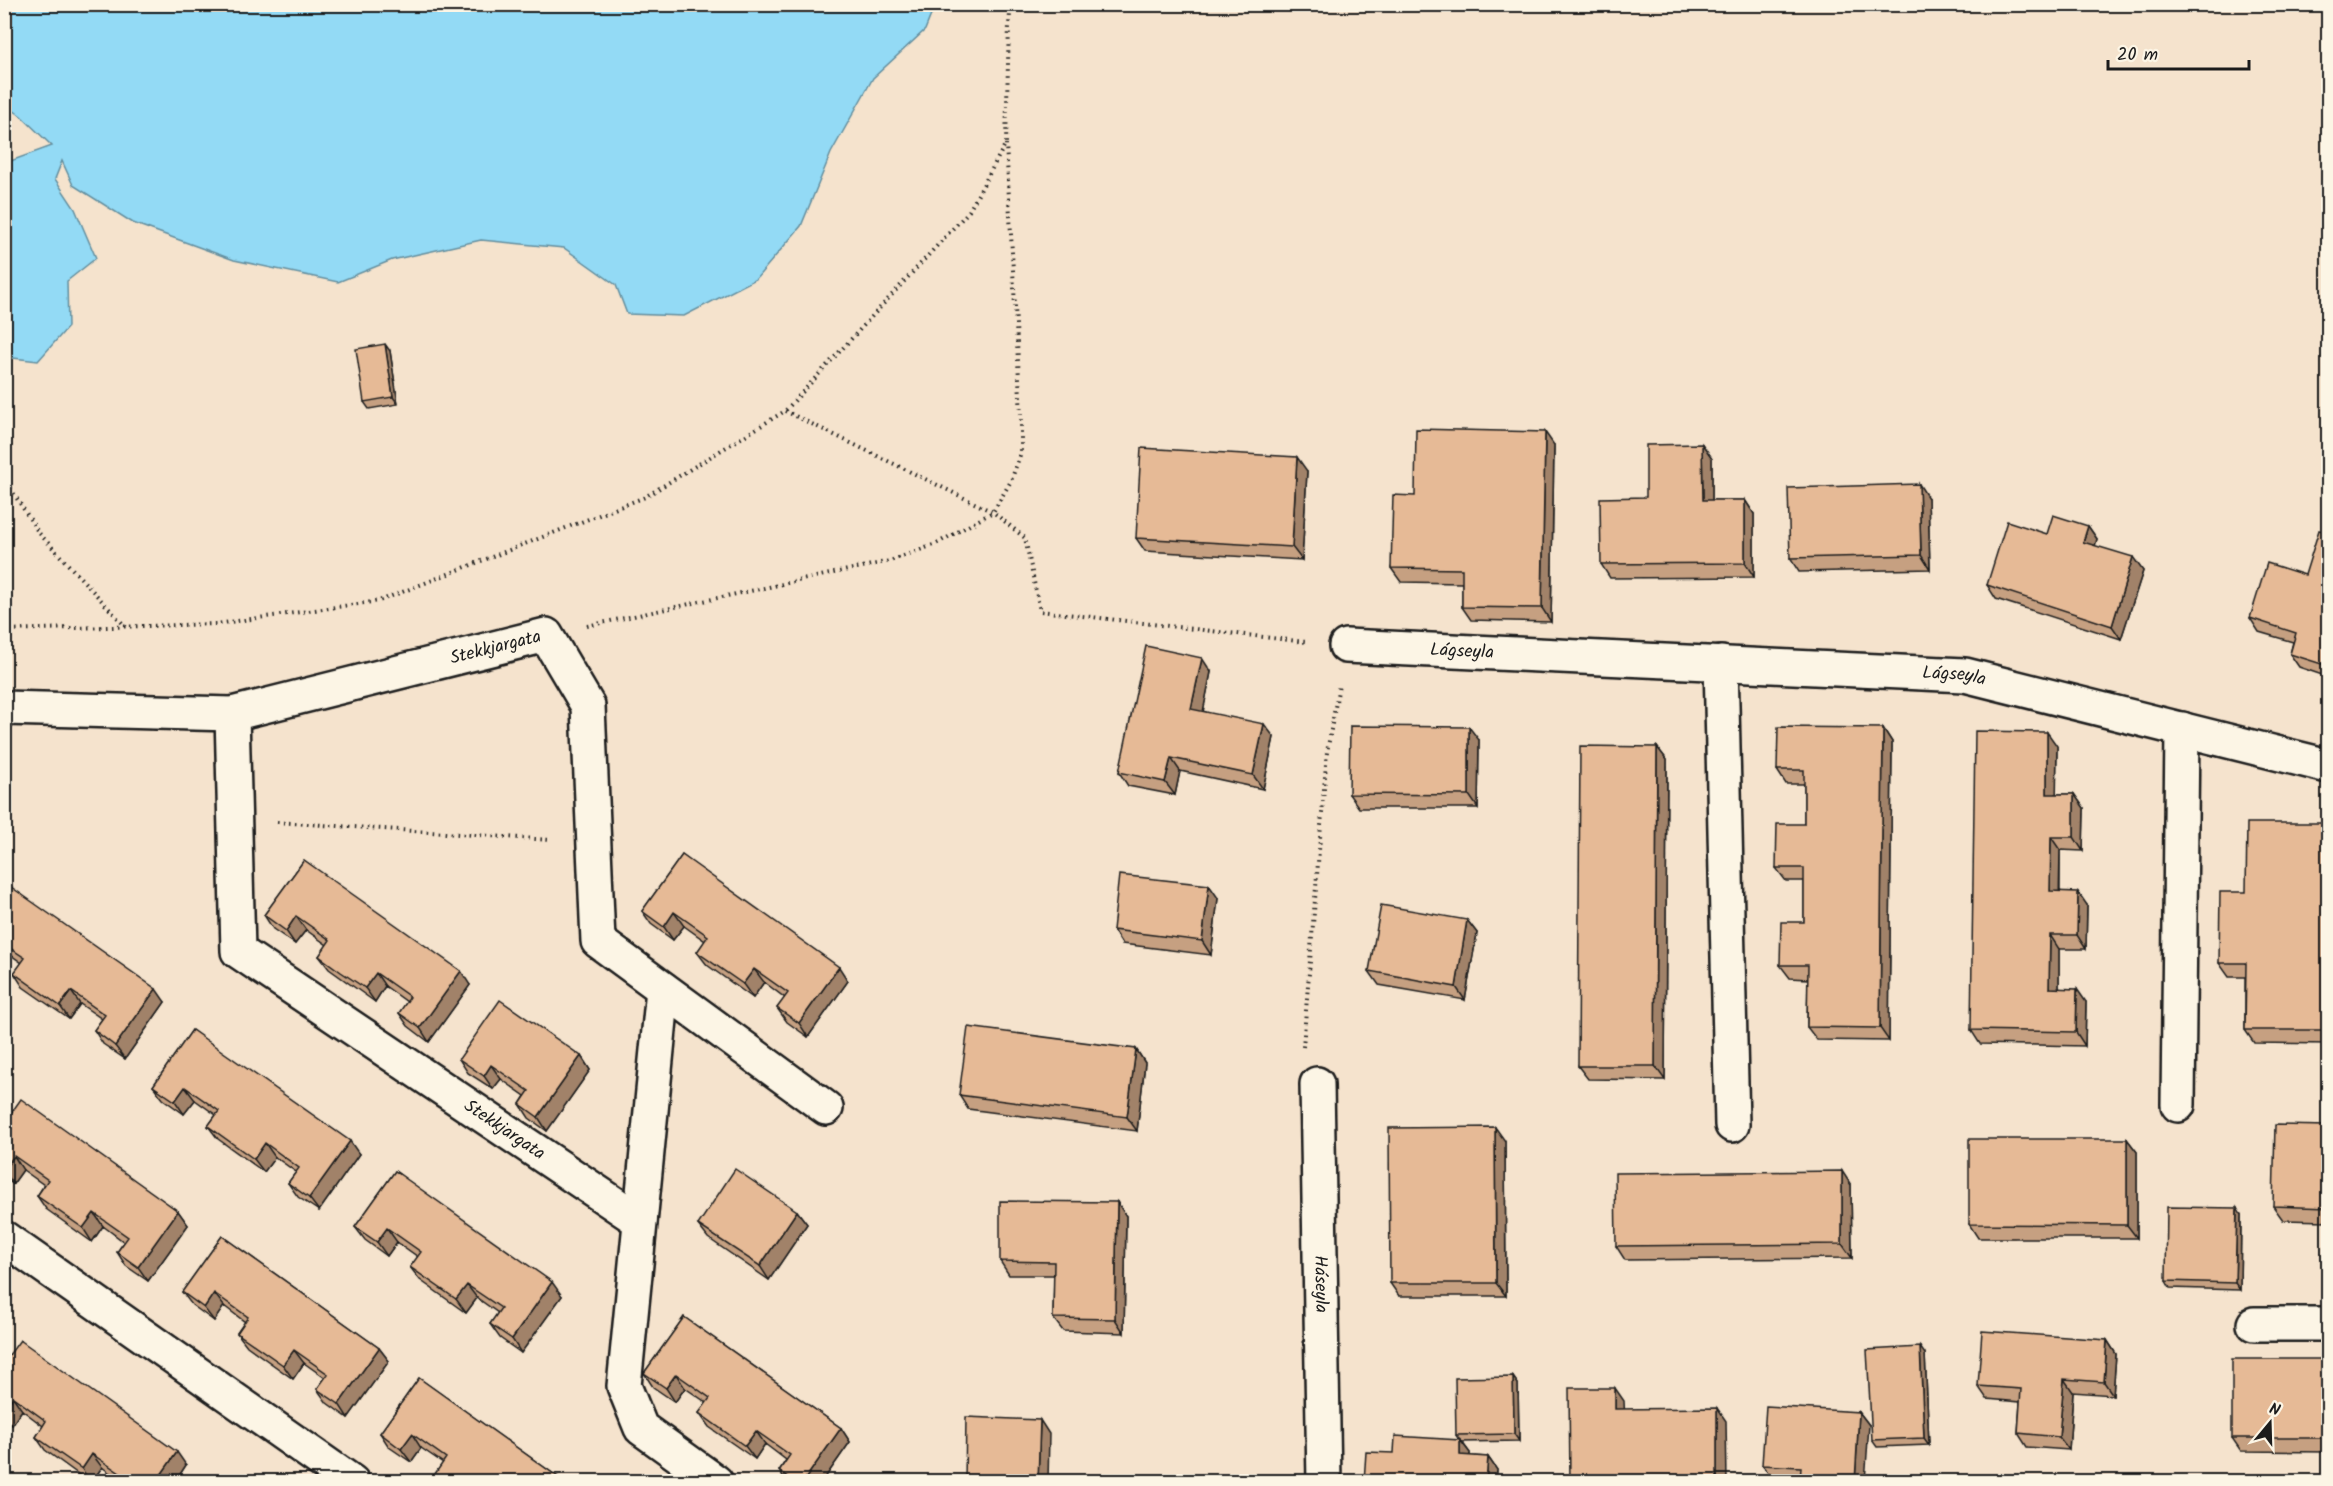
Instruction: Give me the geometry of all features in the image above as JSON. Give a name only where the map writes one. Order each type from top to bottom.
[{"type":"street","name":"Stekkjargata","points":[[4,708],[232,714],[546,635],[588,706],[598,941],[826,1108]]},
{"type":"street","name":"Lágseyla","points":[[1346,646],[1965,675],[2328,766]]},
{"type":"street","points":[[1721,663],[1732,1125]]},
{"type":"street","name":"Stekkjargata","points":[[232,714],[238,951],[640,1221]]},
{"type":"street","points":[[2178,1105],[2182,729]]},
{"type":"street","points":[[663,989],[624,1386],[641,1428],[716,1482]]},
{"type":"street","name":"Háseyla","points":[[1317,1084],[1324,1482]]},
{"type":"street","points":[[4,1238],[352,1482]]},
{"type":"street","points":[[2254,1324],[2328,1324]]},
{"type":"path","points":[[546,635],[890,561],[936,544],[993,512],[1011,481],[1021,452],[1006,143],[1008,24],[1011,4]]},
{"type":"path","points":[[4,630],[216,624],[379,601],[645,497],[785,411],[969,211],[1006,143]]},
{"type":"path","points":[[785,411],[993,512],[1025,538],[1040,611],[1346,646],[1327,752],[1302,1048],[1317,1084]]},
{"type":"path","points":[[4,478],[38,532],[127,628]]},
{"type":"path","points":[[235,823],[265,822],[595,843]]},
{"type":"water","points":[[5,4],[935,5],[925,30],[873,78],[831,153],[801,226],[756,279],[684,316],[627,314],[616,285],[564,248],[481,240],[392,260],[338,282],[234,260],[133,223],[73,185],[62,161],[55,179],[75,209],[96,258],[67,281],[68,327],[38,361],[5,357],[5,163],[52,146],[5,104]]},
{"type":"building","points":[[385,344],[393,397],[364,402],[356,349]]},
{"type":"building","points":[[1416,429],[1545,432],[1542,608],[1462,607],[1462,569],[1391,568],[1393,495],[1415,496]]},
{"type":"building","points":[[1702,444],[1703,500],[1745,500],[1745,563],[1601,564],[1600,498],[1646,497],[1646,445]]},
{"type":"building","points":[[1141,448],[1297,457],[1292,547],[1136,538]]},
{"type":"building","points":[[1919,484],[1921,555],[1790,558],[1788,488]]},
{"type":"building","points":[[2053,515],[2088,526],[2083,542],[2133,557],[2112,626],[1987,585],[2007,521],[2047,534]]},
{"type":"building","points":[[2319,530],[2328,532],[2328,666],[2290,654],[2296,633],[2250,618],[2267,563],[2305,575]]},
{"type":"building","points":[[1146,646],[1202,658],[1191,709],[1264,724],[1253,775],[1171,758],[1165,782],[1119,772]]},
{"type":"building","points":[[1350,726],[1469,727],[1469,795],[1349,794]]},
{"type":"building","points":[[1778,727],[1883,728],[1880,1028],[1807,1027],[1808,965],[1780,965],[1781,922],[1804,922],[1804,868],[1776,868],[1777,824],[1804,824],[1804,770],[1777,770]]},
{"type":"building","points":[[1975,731],[2047,732],[2047,794],[2074,794],[2074,837],[2051,837],[2050,891],[2078,892],[2077,935],[2050,935],[2049,988],[2077,989],[2076,1032],[1971,1030]]},
{"type":"building","points":[[1580,746],[1657,747],[1655,1066],[1578,1066]]},
{"type":"building","points":[[2247,823],[2328,823],[2328,1030],[2245,1030],[2246,963],[2219,963],[2220,892],[2246,892]]},
{"type":"building","points":[[682,855],[839,967],[799,1023],[777,1008],[788,993],[754,969],[743,984],[697,952],[708,936],[674,912],[664,927],[642,911]]},
{"type":"building","points":[[304,860],[461,971],[420,1028],[399,1013],[410,997],[376,973],[365,988],[341,972],[319,956],[330,940],[296,916],[286,931],[264,915]]},
{"type":"building","points":[[1119,875],[1209,885],[1202,941],[1113,930]]},
{"type":"building","points":[[4,882],[156,989],[115,1046],[94,1030],[105,1015],[71,991],[60,1006],[14,973],[25,958],[4,944]]},
{"type":"building","points":[[1381,905],[1467,920],[1456,987],[1369,971]]},
{"type":"building","points":[[500,1000],[581,1056],[538,1117],[520,1104],[529,1091],[491,1065],[484,1076],[459,1059]]},
{"type":"building","points":[[968,1027],[1136,1049],[1127,1117],[959,1095]]},
{"type":"building","points":[[192,1030],[350,1141],[309,1198],[288,1183],[299,1168],[265,1143],[254,1159],[208,1126],[219,1111],[185,1087],[175,1101],[153,1086]]},
{"type":"building","points":[[21,1099],[178,1211],[138,1267],[117,1252],[128,1237],[94,1213],[83,1228],[37,1196],[48,1180],[14,1156],[4,1169],[4,1123]]},
{"type":"building","points":[[2275,1125],[2328,1126],[2328,1208],[2273,1206]]},
{"type":"building","points":[[1495,1127],[1496,1283],[1390,1283],[1389,1128]]},
{"type":"building","points":[[1969,1139],[2127,1139],[2127,1225],[1969,1224]]},
{"type":"building","points":[[735,1169],[797,1211],[760,1266],[698,1225]]},
{"type":"building","points":[[395,1171],[552,1282],[512,1339],[490,1324],[501,1308],[467,1285],[456,1299],[410,1267],[421,1252],[387,1228],[377,1242],[355,1227]]},
{"type":"building","points":[[1842,1171],[1842,1244],[1616,1246],[1615,1173]]},
{"type":"building","points":[[1000,1201],[1117,1202],[1115,1319],[1053,1318],[1054,1262],[1000,1261]]},
{"type":"building","points":[[2167,1207],[2237,1208],[2235,1283],[2166,1281]]},
{"type":"building","points":[[222,1236],[379,1348],[339,1404],[317,1389],[328,1374],[294,1350],[283,1365],[237,1333],[248,1317],[214,1293],[204,1308],[182,1292]]},
{"type":"building","points":[[684,1317],[841,1428],[803,1482],[795,1482],[779,1471],[790,1455],[756,1431],[745,1446],[699,1413],[710,1398],[676,1374],[666,1388],[644,1373]]},
{"type":"building","points":[[1982,1331],[2107,1340],[2104,1382],[2064,1379],[2059,1437],[2018,1433],[2021,1389],[1978,1386]]},
{"type":"building","points":[[20,1340],[177,1452],[156,1482],[124,1482],[127,1478],[92,1454],[82,1469],[36,1437],[46,1421],[13,1397],[4,1409],[4,1362]]},
{"type":"building","points":[[1920,1347],[1924,1438],[1872,1440],[1867,1350]]},
{"type":"building","points":[[2232,1359],[2328,1359],[2328,1438],[2232,1438]]},
{"type":"building","points":[[1513,1377],[1514,1434],[1456,1435],[1455,1378]]},
{"type":"building","points":[[419,1378],[565,1482],[446,1482],[435,1474],[446,1458],[412,1434],[401,1449],[380,1433]]},
{"type":"building","points":[[1569,1388],[1615,1388],[1615,1409],[1717,1408],[1717,1482],[1570,1482]]},
{"type":"building","points":[[1766,1406],[1859,1412],[1855,1482],[1800,1482],[1801,1467],[1762,1465]]},
{"type":"building","points":[[966,1417],[1040,1420],[1038,1482],[965,1482]]},
{"type":"building","points":[[1395,1436],[1460,1440],[1460,1455],[1488,1457],[1486,1482],[1364,1482],[1366,1452],[1394,1453]]}]
